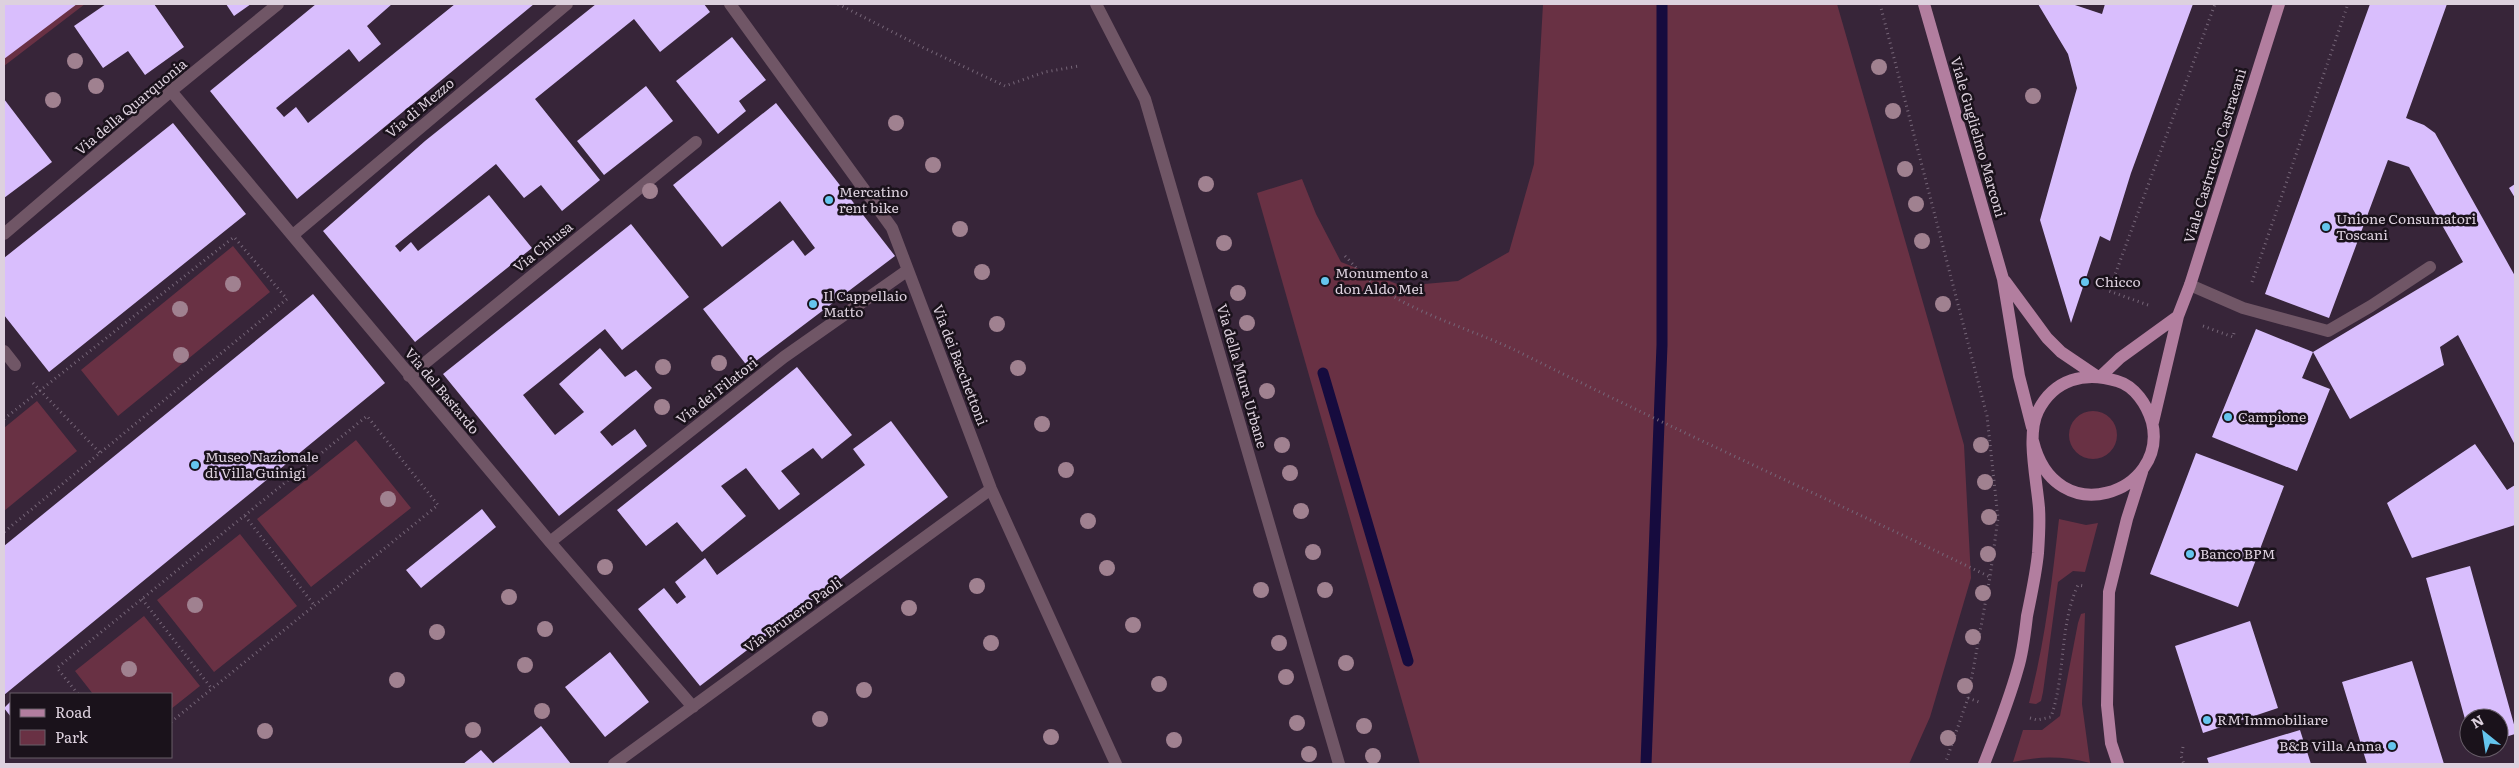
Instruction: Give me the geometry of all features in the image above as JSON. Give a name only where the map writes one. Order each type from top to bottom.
[{"type":"main road","name":"Viale Guglielmo Marconi","points":[[1924,4],[2003,279],[2019,376],[2033,435]]},
{"type":"main road","name":"Viale Castruccio Castracani","points":[[2152,424],[2178,316],[2190,285],[2279,4]]},
{"type":"main road","name":"Viale Guglielmo Marconi","points":[[2003,279],[2047,338],[2061,352],[2098,376]]},
{"type":"main road","points":[[2098,376],[2178,316]]},
{"type":"main road","points":[[1984,764],[2005,711],[2019,666],[2038,554],[2039,511],[2033,435],[2037,412],[2047,397],[2060,384],[2077,377],[2098,376],[2121,382],[2142,399],[2152,424],[2153,439],[2127,519],[2109,592],[2107,705],[2111,743],[2118,764]]},
{"type":"main road","points":[[2033,435],[2037,459],[2047,475],[2062,487],[2078,494],[2097,496],[2115,491],[2132,482],[2144,468]]},
{"type":"street","name":"Via della Quarquonia","points":[[4,234],[171,91],[278,4]]},
{"type":"street","name":"Via di Mezzo","points":[[293,236],[567,4]]},
{"type":"street","name":"Via dei Bacchettoni","points":[[730,4],[892,228],[991,489],[1116,764]]},
{"type":"street","name":"Via della Mura Urbane","points":[[1096,4],[1145,99],[1339,764]]},
{"type":"street","name":"Via del Bastardo","points":[[171,91],[409,376],[692,707]]},
{"type":"street","name":"Via Chiusa","points":[[409,376],[696,142]]},
{"type":"street","points":[[2190,285],[2243,308],[2328,331],[2371,306],[2430,267]]},
{"type":"street","name":"Via dei Filatori","points":[[550,542],[784,357],[908,270]]},
{"type":"street","points":[[4,351],[15,365]]},
{"type":"street","name":"Via Brunero Paoli","points":[[614,764],[991,489]]},
{"type":"path","points":[[838,4],[924,48],[1005,86],[1045,72],[1079,66]]},
{"type":"path","points":[[1880,4],[1987,416],[1998,518],[1990,577],[1968,698],[1945,764]]},
{"type":"path","points":[[2214,4],[2109,291],[2232,337],[2348,4]]},
{"type":"path","points":[[4,419],[234,237],[287,299],[4,532]]},
{"type":"path","points":[[1345,256],[1370,280],[1407,303],[1491,338],[1670,426],[1739,456],[1990,577]]},
{"type":"path","points":[[15,365],[100,453]]},
{"type":"path","points":[[77,693],[57,668],[367,416],[438,505],[172,721]]},
{"type":"path","points":[[245,516],[314,605]]},
{"type":"path","points":[[1968,698],[2037,720],[2051,717],[2057,700],[2069,604],[2078,585],[2109,592]]},
{"type":"path","points":[[142,599],[212,689]]},
{"type":"path","points":[[2183,747],[2181,756],[2184,764]]},
{"type":"green space","points":[[4,4],[85,4],[4,66]]},
{"type":"green space","points":[[1543,4],[1837,4],[1964,445],[1971,578],[1930,717],[1909,764],[1420,764],[1257,193],[1302,179],[1316,214],[1341,262],[1402,286],[1458,281],[1509,252],[1534,164]]},
{"type":"green space","points":[[233,246],[270,292],[118,416],[81,370]]},
{"type":"green space","points":[[37,401],[77,451],[4,511],[4,428]]},
{"type":"green space","points":[[2093,411],[2102,413],[2110,418],[2115,426],[2117,435],[2115,444],[2110,452],[2102,457],[2093,459],[2084,457],[2076,452],[2071,444],[2069,435],[2071,426],[2076,418],[2084,413]]},
{"type":"green space","points":[[356,440],[411,508],[311,587],[257,519]]},
{"type":"green space","points":[[2059,519],[2086,525],[2098,523],[2085,572],[2073,571],[2058,582],[2041,701],[2036,704],[2029,703],[2044,635]]},
{"type":"green space","points":[[240,534],[297,606],[214,672],[157,600]]},
{"type":"green space","points":[[2085,613],[2082,704],[2090,763],[2052,758],[2013,762],[2023,730],[2042,730],[2060,716],[2078,623],[2081,614]]},
{"type":"green space","points":[[144,616],[200,686],[172,708],[172,693],[92,693],[75,671]]},
{"type":"building","points":[[77,4],[4,59],[4,5]]},
{"type":"building","points":[[106,4],[154,4],[184,47],[145,75],[128,51],[103,68],[74,26]]},
{"type":"building","points":[[226,4],[251,4],[234,16]]},
{"type":"building","points":[[316,4],[392,4],[367,26],[381,44],[359,62],[349,49],[276,108],[284,117],[296,107],[308,123],[455,4],[534,4],[297,199],[210,91]]},
{"type":"building","points":[[596,4],[704,4],[710,12],[660,52],[634,19],[535,99],[600,180],[562,211],[541,185],[524,198],[496,164],[395,246],[400,252],[411,242],[418,251],[489,195],[532,248],[415,342],[323,231],[425,141]]},
{"type":"building","points":[[2038,4],[2072,4],[2102,14],[2105,4],[2193,4],[2131,173],[2110,241],[2100,236],[2071,323],[2040,220],[2077,88],[2068,54]]},
{"type":"building","points":[[2370,4],[2447,4],[2406,118],[2424,125],[2435,133],[2515,276],[2515,445],[2458,335],[2440,347],[2444,365],[2350,419],[2313,352],[2463,262],[2409,167],[2388,160],[2329,318],[2265,294]]},
{"type":"building","points":[[732,37],[766,80],[739,101],[746,111],[718,134],[676,81]]},
{"type":"building","points":[[646,86],[673,121],[604,175],[577,141]]},
{"type":"building","points":[[4,99],[52,162],[4,198]]},
{"type":"building","points":[[776,103],[895,256],[748,367],[703,309],[793,240],[805,256],[815,248],[780,201],[722,247],[673,185]]},
{"type":"building","points":[[173,123],[246,214],[49,372],[4,315],[4,258]]},
{"type":"building","points":[[2515,184],[2515,198],[2509,188]]},
{"type":"building","points":[[631,224],[689,297],[622,350],[605,329],[523,395],[555,435],[584,412],[559,384],[600,348],[625,377],[636,370],[652,388],[600,432],[612,446],[635,429],[647,446],[559,516],[443,374]]},
{"type":"building","name":"Museo Nazionale di Villa Guinigi","points":[[313,294],[385,383],[4,695],[4,546]]},
{"type":"building","points":[[2256,329],[2313,352],[2302,378],[2330,389],[2297,471],[2212,437]]},
{"type":"building","points":[[797,367],[852,435],[822,459],[813,448],[781,471],[800,494],[779,510],[746,468],[721,486],[746,516],[702,552],[677,522],[646,546],[617,510]]},
{"type":"building","points":[[891,421],[948,497],[700,686],[638,609],[664,588],[677,604],[686,597],[675,582],[705,558],[717,575],[865,465],[853,449]]},
{"type":"building","points":[[2475,444],[2507,490],[2515,485],[2515,525],[2412,558],[2387,503]]},
{"type":"building","points":[[2196,453],[2284,486],[2238,607],[2150,574]]},
{"type":"building","points":[[482,509],[496,527],[421,588],[406,570]]},
{"type":"building","points":[[2470,566],[2515,728],[2515,734],[2509,736],[2509,708],[2462,708],[2426,578]]},
{"type":"building","points":[[2250,621],[2278,708],[2203,733],[2175,646]]},
{"type":"building","points":[[610,652],[649,702],[605,737],[565,687]]},
{"type":"building","points":[[2412,661],[2444,764],[2367,764],[2342,682]]},
{"type":"building","points":[[10,702],[10,716],[4,708]]},
{"type":"building","points":[[541,726],[571,764],[463,764],[481,750],[493,763]]},
{"type":"building","points":[[2300,730],[2311,764],[2209,764],[2207,758]]},
{"type":"waterway","points":[[1646,764],[1662,345],[1662,4]]},
{"type":"waterway","points":[[1323,373],[1408,661]]},
{"type":"place","name":"Mercatino rent bike","points":[[829,200]]},
{"type":"place","name":"Unione Consumatori Toscani","points":[[2326,227]]},
{"type":"place","name":"Monumento a don Aldo Mei","points":[[1325,281]]},
{"type":"place","name":"Chicco","points":[[2085,282]]},
{"type":"place","name":"Il Cappellaio Matto","points":[[813,304]]},
{"type":"place","name":"Campione","points":[[2228,417]]},
{"type":"place","name":"Museo Nazionale di Villa Guinigi","points":[[195,465]]},
{"type":"place","name":"Banco BPM","points":[[2190,554]]},
{"type":"place","name":"RM Immobiliare","points":[[2207,720]]},
{"type":"place","name":"B&B Villa Anna","points":[[2392,746]]}]
